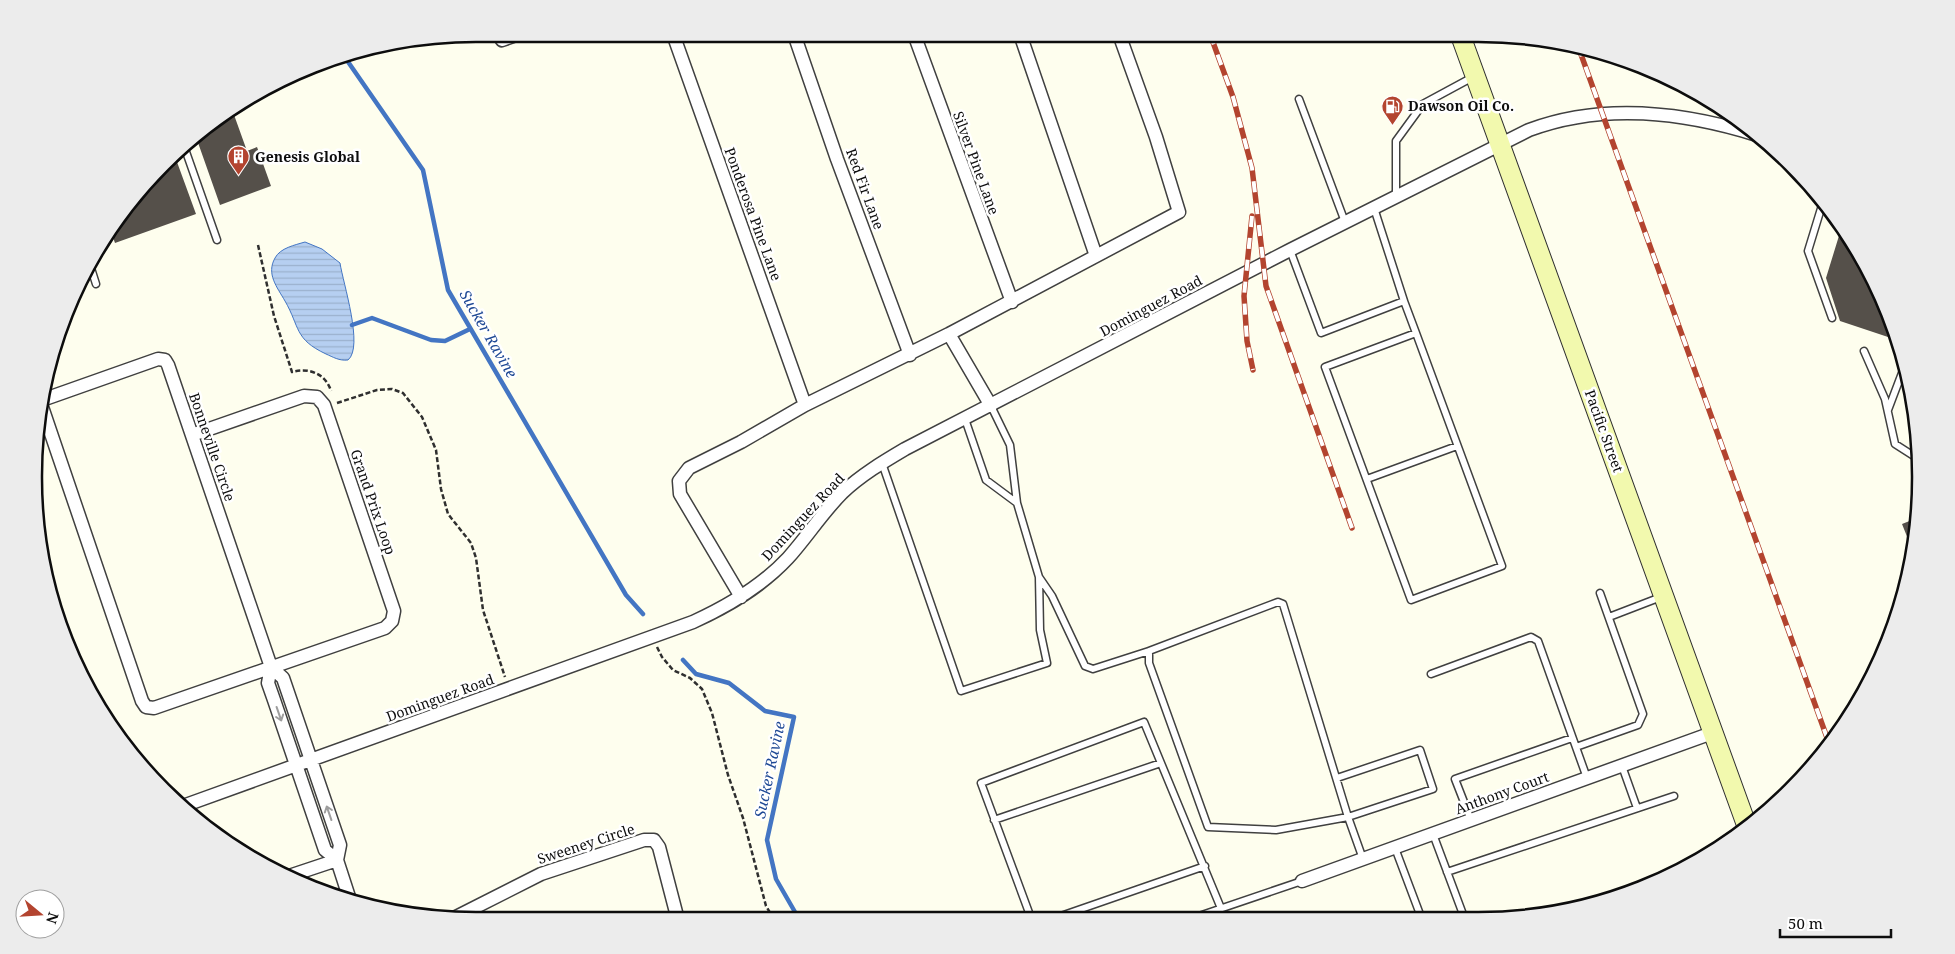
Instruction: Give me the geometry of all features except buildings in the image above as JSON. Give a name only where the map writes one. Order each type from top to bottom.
[{"type":"main road","name":"Pacific Street","points":[[1463,43],[1745,820]]},
{"type":"street","name":"Ponderosa Pine Lane","points":[[676,43],[805,405]]},
{"type":"street","name":"Red Fir Lane","points":[[797,43],[837,160],[910,354]]},
{"type":"street","name":"Silver Pine Lane","points":[[917,43],[1012,302]]},
{"type":"street","points":[[1023,43],[1096,256]]},
{"type":"street","points":[[741,597],[680,494],[679,481],[689,468],[741,442],[805,405],[1012,302],[1179,212],[1156,137],[1122,43]]},
{"type":"street","name":"Dominguez Road","points":[[190,803],[693,622],[741,597],[787,558],[843,493],[882,463],[1290,250],[1499,145],[1539,127],[1573,118],[1618,113],[1677,115],[1744,132]]},
{"type":"street","points":[[950,334],[991,406]]},
{"type":"street","name":"Bonneville Circle","points":[[50,397],[158,359],[164,360],[192,435],[272,667],[283,678],[311,760]]},
{"type":"street","name":"Grand Prix Loop","points":[[192,435],[304,396],[317,397],[324,405],[331,424],[394,611],[392,621],[385,628],[272,667]]},
{"type":"street","points":[[46,419],[142,702],[146,707],[154,708],[272,667]]},
{"type":"street","name":"Bonneville Circle","points":[[272,667],[268,683],[296,766]]},
{"type":"street","name":"Anthony Court","points":[[1302,881],[1712,733]]},
{"type":"street","points":[[311,760],[340,845],[337,860],[347,891]]},
{"type":"street","points":[[296,766],[325,850],[337,860]]},
{"type":"street","name":"Sweeney Circle","points":[[467,912],[541,874],[644,840],[654,840],[659,848],[676,912]]},
{"type":"street","points":[[299,873],[337,860]]},
{"type":"lane","points":[[1396,197],[1396,141],[1423,104],[1475,76]]},
{"type":"lane","points":[[1299,99],[1346,222]]},
{"type":"lane","points":[[187,154],[217,240]]},
{"type":"lane","points":[[1374,208],[1404,301],[1416,333],[1457,446],[1502,566],[1411,600],[1326,367],[1416,333]]},
{"type":"lane","points":[[1821,209],[1808,251],[1832,318]]},
{"type":"lane","points":[[1290,250],[1321,333],[1404,301]]},
{"type":"lane","points":[[93,275],[96,284]]},
{"type":"lane","points":[[1864,351],[1885,399],[1895,444],[1912,455]]},
{"type":"lane","points":[[1888,411],[1901,377]]},
{"type":"lane","points":[[882,463],[961,691],[1047,663],[1039,624],[1039,577],[1017,503],[1010,445],[991,406]]},
{"type":"lane","points":[[965,418],[986,480],[1017,503]]},
{"type":"lane","points":[[1367,479],[1457,446]]},
{"type":"lane","points":[[1039,577],[1052,596],[1085,666],[1093,669],[1149,651],[1278,602],[1283,604],[1348,817],[1363,859]]},
{"type":"lane","points":[[1576,747],[1638,725],[1643,714],[1600,593]]},
{"type":"lane","points":[[1609,617],[1663,597]]},
{"type":"lane","points":[[1431,674],[1531,637],[1538,641],[1587,778]]},
{"type":"lane","points":[[1149,651],[1149,663],[1208,828],[1276,830],[1348,817],[1433,789],[1420,750],[1337,778]]},
{"type":"lane","points":[[1028,912],[981,783],[1144,722],[1223,912]]},
{"type":"lane","points":[[1471,820],[1455,779],[1572,738]]},
{"type":"lane","points":[[994,820],[1161,763]]},
{"type":"lane","points":[[1622,766],[1637,808]]},
{"type":"lane","points":[[1447,872],[1674,796]]},
{"type":"lane","points":[[1433,834],[1462,912]]},
{"type":"lane","points":[[1395,848],[1419,912]]},
{"type":"lane","points":[[1072,912],[1205,866]]},
{"type":"lane","points":[[1210,912],[1302,881]]},
{"type":"path","points":[[258,245],[274,316],[292,372],[301,370],[313,371],[323,378],[331,388],[335,404],[377,390],[392,389],[403,393],[422,417],[436,450],[441,489],[448,514],[471,543],[476,558],[483,610],[509,689]]},
{"type":"path","points":[[653,637],[662,657],[673,670],[690,678],[702,689],[712,713],[728,775],[743,818],[761,888],[771,912]]},
{"type":"water","points":[[305,242],[322,249],[340,263],[353,329],[354,342],[352,353],[348,360],[326,354],[308,343],[299,332],[272,275],[275,258],[280,252],[288,247]]},
{"type":"waterway","name":"Sucker Ravine","points":[[348,62],[423,170],[448,290],[626,595],[643,614]]},
{"type":"waterway","points":[[352,325],[372,318],[431,340],[445,341],[470,329]]},
{"type":"waterway","name":"Sucker Ravine","points":[[683,660],[696,674],[729,683],[765,711],[794,717],[767,840],[776,879],[795,912]]},
{"type":"railway","points":[[1213,43],[1233,97],[1252,168],[1266,286],[1352,528]]},
{"type":"railway","points":[[1581,55],[1827,737]]},
{"type":"railway","points":[[1252,216],[1244,296],[1247,341],[1253,370]]},
{"type":"place","name":"Dawson Oil Co.","points":[[1392,125]]},
{"type":"place","name":"Genesis Global","points":[[239,176]]}]
